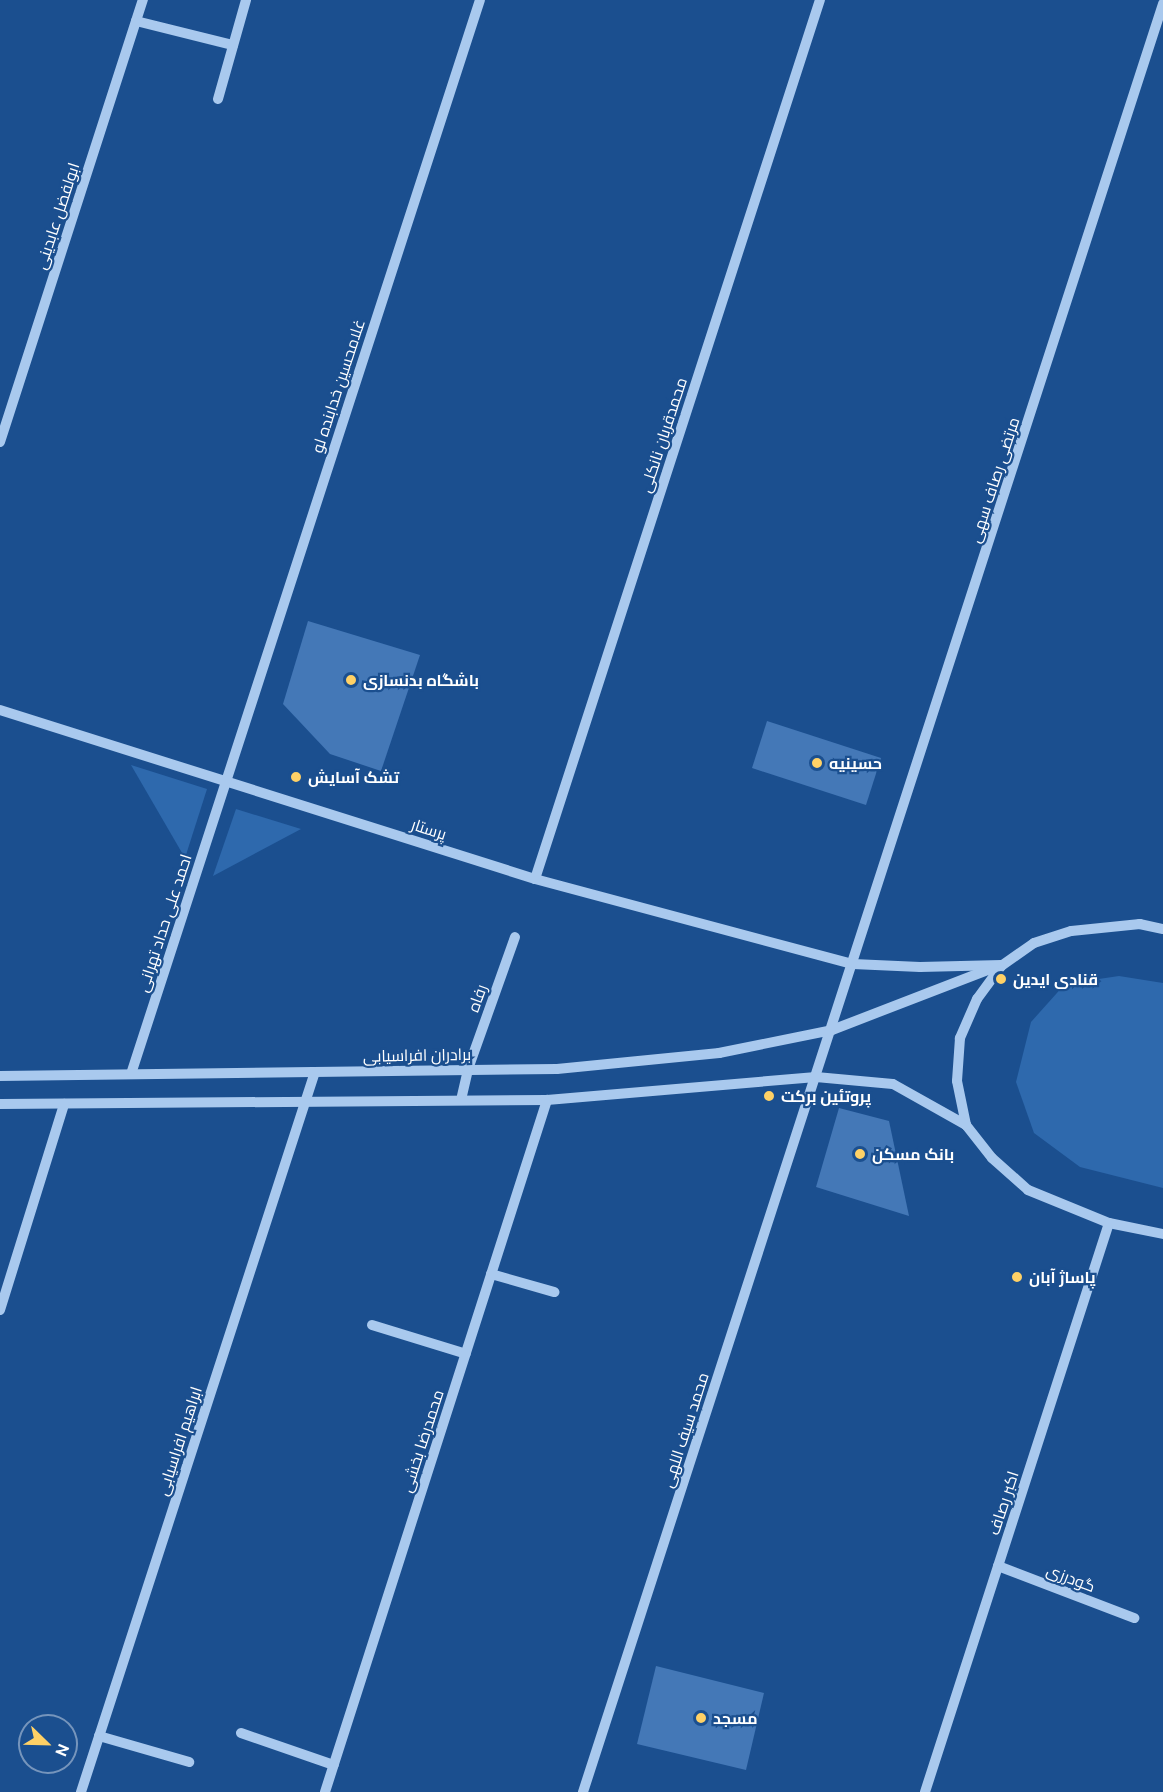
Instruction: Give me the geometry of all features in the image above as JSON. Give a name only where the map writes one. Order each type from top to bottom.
[{"type":"street","name":"ابولفضل عابدینی","points":[[0,442],[143,0]]},
{"type":"street","points":[[218,99],[246,0]]},
{"type":"street","name":"غلامحسین خدابنده لو","points":[[226,781],[480,0]]},
{"type":"street","name":"محمدقربان نانکلی","points":[[535,879],[820,0]]},
{"type":"street","name":"مرتضی رصاف سهی","points":[[832,1030],[1163,4]]},
{"type":"street","points":[[136,21],[233,45]]},
{"type":"street","name":"پرستار","points":[[0,710],[535,879],[853,964],[920,967],[1002,964]]},
{"type":"street","name":"احمد علی حداد تهرانی","points":[[131,1074],[226,781]]},
{"type":"street","points":[[966,1125],[957,1081],[960,1038],[977,999],[1002,964],[1034,943],[1071,931],[1140,924],[1163,929]]},
{"type":"street","name":"رفاه","points":[[462,1100],[468,1070],[515,937]]},
{"type":"street","name":"برادران افراسیابی","points":[[0,1076],[557,1068],[718,1053],[832,1030],[1002,964]]},
{"type":"street","name":"محمد سیف اللهی","points":[[583,1792],[832,1030]]},
{"type":"street","name":"ابراهیم افراسیابی","points":[[81,1792],[315,1072]]},
{"type":"street","points":[[0,1104],[547,1100],[816,1077],[893,1084],[966,1125],[992,1158],[1028,1190],[1109,1222],[1163,1234]]},
{"type":"street","name":"محمدرضا بخشی","points":[[325,1792],[547,1100]]},
{"type":"street","points":[[0,1310],[64,1104]]},
{"type":"street","name":"اکبر رصاف","points":[[925,1792],[1109,1222]]},
{"type":"street","points":[[491,1274],[554,1292]]},
{"type":"street","points":[[372,1325],[466,1354]]},
{"type":"street","name":"گودرزی","points":[[998,1566],[1134,1618]]},
{"type":"street","points":[[241,1733],[334,1765]]},
{"type":"street","points":[[99,1736],[189,1762]]},
{"type":"shaded area","points":[[131,765],[207,789],[185,858]]},
{"type":"shaded area","points":[[236,809],[301,829],[213,876]]},
{"type":"shaded area","points":[[1119,976],[1163,983],[1163,1188],[1080,1167],[1034,1133],[1016,1082],[1031,1022],[1065,984]]},
{"type":"building","name":"باشگاه بدنسازی","points":[[308,621],[420,655],[381,771],[330,754],[283,704]]},
{"type":"building","name":"حسینیه","points":[[767,721],[881,758],[866,805],[752,768]]},
{"type":"building","name":"بانک مسکن","points":[[839,1108],[889,1121],[909,1216],[816,1187]]},
{"type":"building","name":"مسجد","points":[[656,1666],[764,1693],[746,1770],[637,1744]]},
{"type":"place","name":"باشگاه بدنسازی","points":[[351,680]]},
{"type":"place","name":"حسینیه","points":[[817,763]]},
{"type":"place","name":"تشک آسایش","points":[[296,777]]},
{"type":"place","name":"قنادی ایدین","points":[[1001,979]]},
{"type":"place","name":"پروتئین برکت","points":[[769,1096]]},
{"type":"place","name":"بانک مسکن","points":[[860,1154]]},
{"type":"place","name":"پاساژ آبان","points":[[1017,1277]]},
{"type":"place","name":"مسجد","points":[[701,1718]]}]
